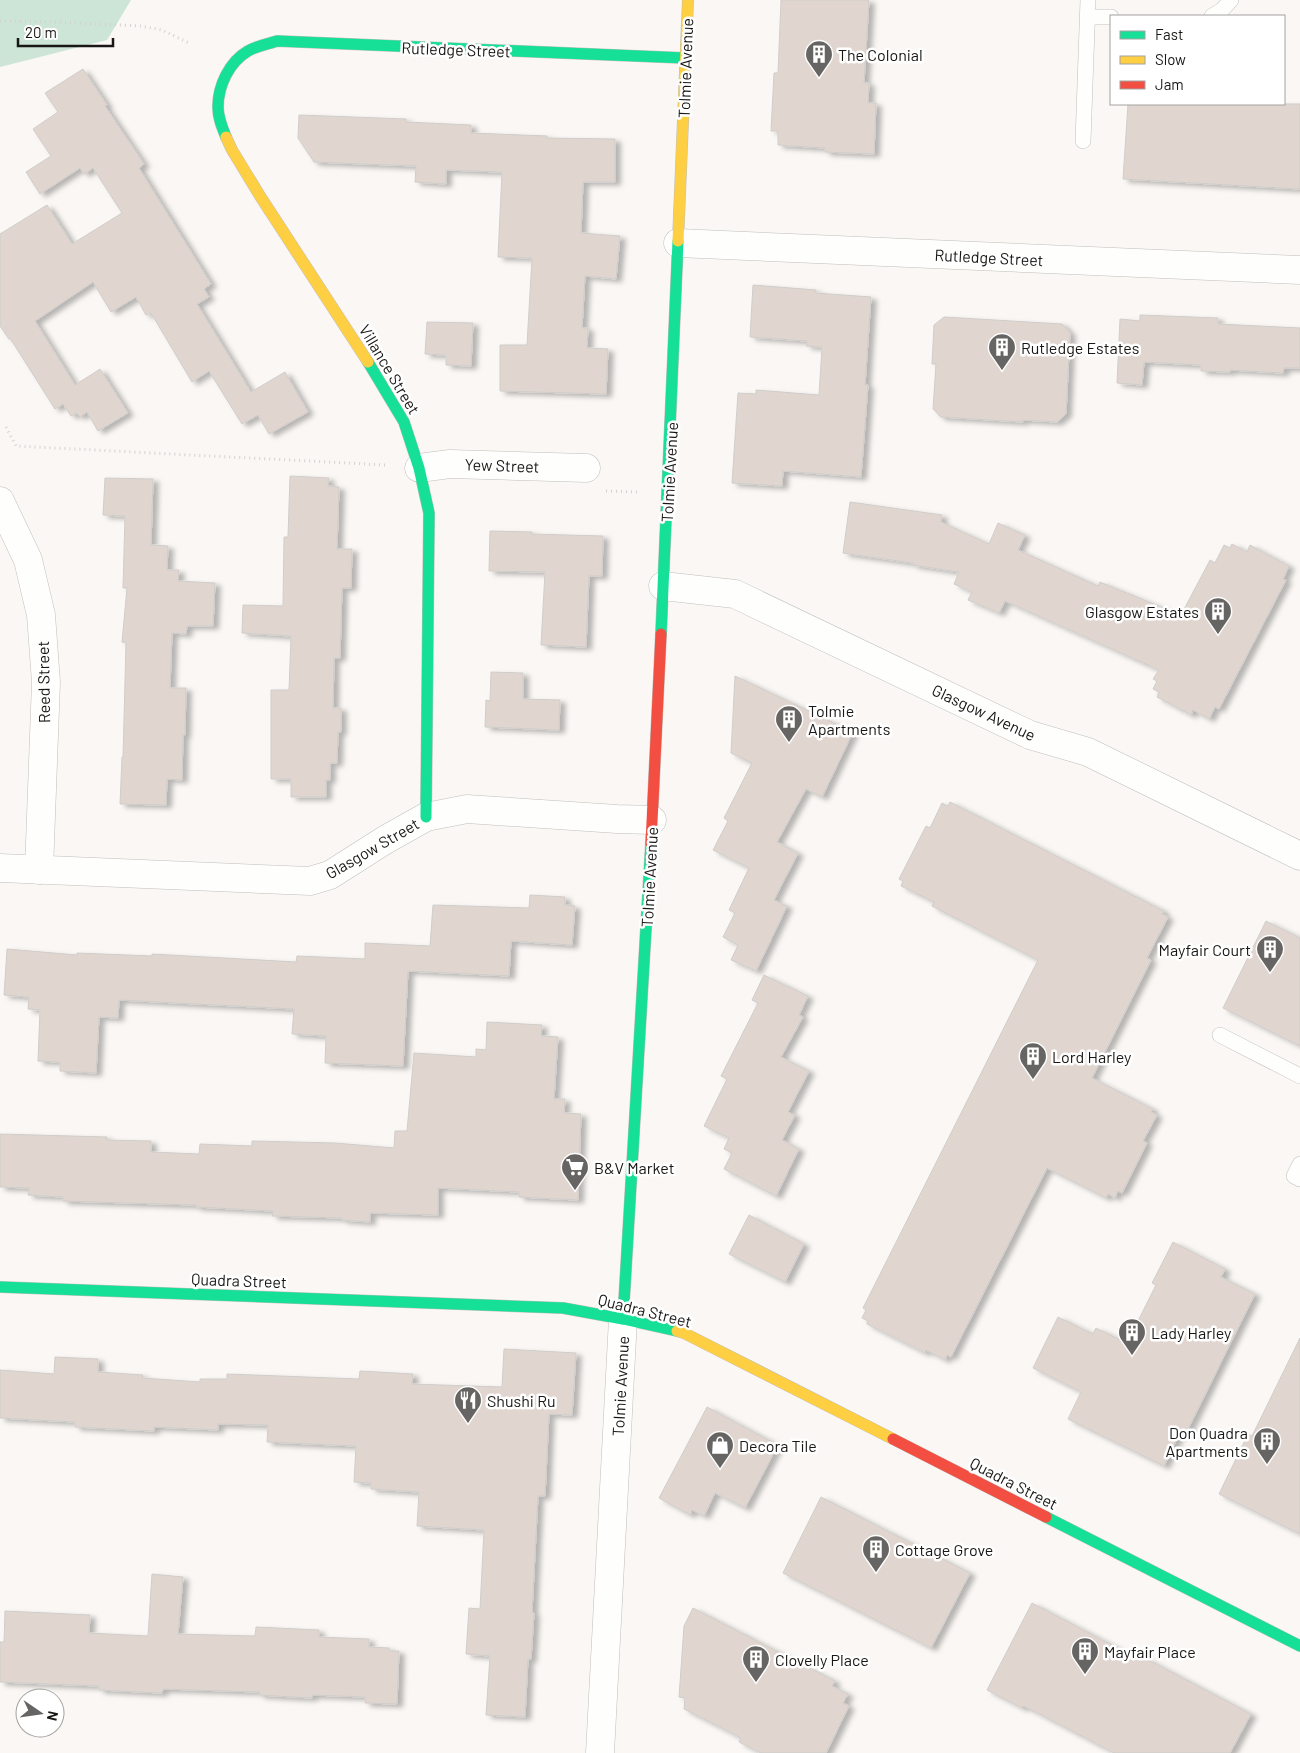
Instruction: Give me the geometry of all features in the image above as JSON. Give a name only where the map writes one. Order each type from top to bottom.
[{"type":"street","name":"Tolmie Avenue","points":[[600,1753],[652,820],[688,0]]},
{"type":"street","name":"Rutledge Street","points":[[233,64],[248,51],[277,41],[685,58]]},
{"type":"street","name":"Villance Street","points":[[233,64],[223,81],[218,108],[221,124],[232,150],[366,359],[404,422],[419,468],[430,512],[426,817]]},
{"type":"street","name":"Rutledge Street","points":[[678,242],[1300,270]]},
{"type":"street","name":"Yew Street","points":[[419,468],[450,464],[586,468]]},
{"type":"street","name":"Reed Street","points":[[0,501],[28,560],[41,615],[46,682],[39,870]]},
{"type":"street","name":"Glasgow Avenue","points":[[663,586],[736,594],[1030,735],[1088,752],[1300,856]]},
{"type":"street","name":"Glasgow Street","points":[[0,868],[310,881],[330,875],[385,840],[426,817],[467,810],[652,820]]},
{"type":"street","name":"Quadra Street","points":[[0,1287],[564,1308],[623,1319],[684,1334],[1300,1646]]},
{"type":"lane","points":[[1083,141],[1088,0]]},
{"type":"lane","points":[[1214,15],[1222,10],[1231,0]]},
{"type":"lane","points":[[1088,17],[1110,18]]},
{"type":"lane","points":[[1220,1034],[1300,1076]]},
{"type":"lane","points":[[1300,1164],[1294,1176],[1300,1179]]},
{"type":"path","points":[[0,21],[141,26],[162,30],[190,44]]},
{"type":"path","points":[[6,427],[16,446],[419,468]]},
{"type":"green space","points":[[0,0],[131,0],[107,40],[0,67]]},
{"type":"building","name":"The Colonial","points":[[781,0],[869,0],[864,83],[869,83],[868,103],[876,103],[874,154],[825,152],[825,148],[778,145],[778,131],[771,131],[774,73],[778,73]]},
{"type":"building","points":[[83,69],[144,164],[139,168],[211,284],[204,289],[209,297],[197,304],[251,392],[285,372],[308,412],[269,434],[258,415],[242,424],[209,371],[192,382],[151,313],[146,315],[136,297],[111,312],[93,282],[35,321],[75,385],[100,369],[128,413],[98,431],[87,412],[80,417],[77,413],[71,416],[63,404],[55,409],[10,338],[0,326],[0,234],[47,205],[72,244],[122,213],[93,168],[84,174],[80,168],[40,194],[26,172],[51,156],[33,129],[58,112],[45,93]]},
{"type":"building","points":[[1300,104],[1300,189],[1123,179],[1128,105]]},
{"type":"building","points":[[299,115],[406,119],[406,122],[471,125],[471,133],[547,136],[547,138],[615,139],[615,182],[583,182],[581,233],[620,236],[616,279],[585,276],[582,328],[588,328],[587,348],[608,349],[606,394],[500,391],[500,345],[527,345],[532,258],[498,257],[502,172],[446,170],[446,184],[415,182],[416,166],[314,162],[298,138]]},
{"type":"building","points":[[753,285],[816,290],[816,293],[871,297],[865,385],[868,385],[861,477],[783,471],[782,486],[732,483],[738,393],[756,394],[756,390],[819,395],[822,347],[806,346],[807,341],[750,337]]},
{"type":"building","points":[[1140,315],[1218,318],[1218,324],[1300,328],[1300,368],[1284,368],[1283,373],[1230,370],[1230,372],[1201,371],[1201,365],[1144,362],[1142,385],[1117,383],[1120,319],[1140,321]]},
{"type":"building","name":"Rutledge Estates","points":[[944,317],[1062,324],[1070,333],[1066,414],[1057,422],[941,417],[933,409],[936,364],[932,364],[934,325]]},
{"type":"building","points":[[427,322],[473,323],[471,366],[446,365],[446,355],[425,354]]},
{"type":"building","points":[[290,476],[329,478],[328,486],[339,487],[337,549],[352,549],[351,588],[342,588],[340,658],[334,658],[333,708],[341,708],[341,732],[338,732],[337,763],[330,763],[330,780],[326,780],[326,797],[291,797],[291,779],[271,779],[271,690],[289,690],[291,636],[242,633],[243,605],[283,606],[284,537],[288,537]]},
{"type":"building","points":[[105,478],[153,479],[151,545],[168,546],[167,570],[179,570],[178,581],[215,583],[213,626],[187,626],[186,634],[172,633],[170,688],[186,688],[185,735],[183,735],[182,780],[167,779],[166,805],[120,804],[126,643],[122,642],[127,588],[123,588],[125,516],[103,515]]},
{"type":"building","points":[[850,502],[942,515],[941,522],[989,544],[998,523],[1025,535],[1018,550],[1098,586],[1100,582],[1181,615],[1210,560],[1215,563],[1224,545],[1230,548],[1232,544],[1247,552],[1250,545],[1289,566],[1283,579],[1286,580],[1219,709],[1215,707],[1209,719],[1193,710],[1191,715],[1157,697],[1159,692],[1153,689],[1157,681],[1153,679],[1159,670],[1005,601],[999,613],[968,600],[972,592],[954,584],[959,572],[843,553]]},
{"type":"building","points":[[490,531],[603,536],[602,576],[589,576],[586,647],[541,645],[545,572],[489,571]]},
{"type":"building","points":[[491,672],[523,673],[523,699],[560,700],[559,730],[485,727],[486,700],[490,701]]},
{"type":"building","points":[[735,676],[853,732],[822,797],[806,789],[777,842],[798,853],[774,900],[787,906],[756,971],[731,960],[738,945],[723,937],[735,913],[729,910],[749,868],[713,850],[728,821],[724,818],[752,763],[731,753]]},
{"type":"building","name":"Lord Harley","points":[[950,802],[1164,911],[1162,914],[1168,917],[1147,958],[1151,960],[1092,1078],[1153,1109],[1151,1112],[1157,1115],[1143,1141],[1147,1143],[1122,1193],[1118,1191],[1115,1198],[1108,1194],[1106,1198],[1047,1168],[951,1357],[947,1355],[945,1360],[926,1350],[925,1353],[867,1324],[868,1321],[862,1318],[866,1310],[863,1308],[1038,960],[932,906],[934,902],[901,886],[903,881],[899,879],[926,826],[930,828],[942,803],[948,806]]},
{"type":"building","points":[[530,895],[565,897],[565,905],[575,906],[572,945],[511,941],[509,976],[408,971],[403,1066],[325,1063],[326,1036],[292,1034],[294,1009],[119,1000],[118,1018],[99,1017],[96,1073],[60,1071],[60,1062],[38,1061],[40,1010],[28,1009],[29,997],[4,995],[7,949],[77,955],[77,953],[152,956],[152,954],[296,962],[297,956],[365,959],[365,943],[430,946],[433,905],[529,908]]},
{"type":"building","name":"Mayfair Court","points":[[1266,921],[1300,938],[1300,1046],[1223,1008]]},
{"type":"building","points":[[764,975],[808,996],[799,1015],[803,1017],[781,1057],[809,1071],[788,1112],[795,1115],[782,1140],[799,1149],[776,1196],[724,1169],[732,1153],[724,1149],[729,1138],[704,1126],[727,1079],[721,1076],[758,1003],[752,1000]]},
{"type":"building","points":[[487,1022],[542,1025],[541,1036],[558,1037],[554,1099],[565,1099],[564,1113],[581,1114],[578,1200],[519,1197],[519,1192],[438,1188],[438,1215],[370,1213],[370,1222],[342,1220],[342,1218],[272,1216],[273,1211],[196,1207],[196,1205],[63,1201],[63,1197],[28,1195],[29,1188],[0,1187],[0,1134],[107,1137],[107,1140],[151,1141],[151,1152],[199,1154],[200,1144],[252,1146],[252,1141],[335,1143],[394,1148],[395,1131],[407,1131],[414,1053],[476,1057],[476,1049],[486,1050]]},
{"type":"building","points":[[749,1215],[804,1244],[785,1282],[729,1254]]},
{"type":"building","name":"Lady Harley","points":[[1173,1242],[1225,1269],[1221,1277],[1255,1294],[1185,1435],[1180,1432],[1164,1466],[1068,1419],[1081,1392],[1033,1368],[1058,1317],[1093,1334],[1096,1328],[1127,1343],[1156,1285],[1152,1283]]},
{"type":"building","name":"Don Quadra Apartments","points":[[1300,1338],[1300,1534],[1219,1494],[1248,1434],[1252,1436]]},
{"type":"building","points":[[504,1349],[576,1353],[572,1415],[549,1414],[545,1496],[538,1496],[532,1612],[534,1613],[531,1659],[528,1659],[525,1717],[486,1715],[490,1656],[466,1654],[469,1608],[480,1609],[484,1530],[417,1526],[419,1492],[371,1489],[371,1483],[354,1482],[356,1446],[267,1442],[268,1425],[218,1424],[218,1430],[154,1427],[154,1431],[75,1427],[75,1422],[0,1418],[0,1370],[54,1374],[55,1357],[98,1359],[98,1372],[143,1375],[142,1378],[200,1382],[200,1379],[227,1379],[227,1374],[359,1379],[360,1371],[413,1374],[412,1384],[502,1387]]},
{"type":"building","name":"Decora Tile","points":[[707,1407],[778,1445],[745,1508],[715,1493],[704,1516],[692,1510],[690,1515],[659,1498]]},
{"type":"building","name":"Cottage Grove","points":[[821,1497],[970,1573],[931,1648],[783,1573]]},
{"type":"building","points":[[152,1574],[183,1577],[178,1634],[255,1636],[256,1627],[319,1630],[319,1637],[369,1639],[369,1647],[389,1648],[389,1651],[399,1651],[397,1704],[365,1703],[365,1697],[312,1695],[312,1698],[259,1695],[260,1692],[163,1689],[162,1693],[99,1690],[99,1686],[0,1682],[0,1642],[4,1642],[5,1611],[90,1615],[89,1633],[148,1636]]},
{"type":"building","name":"Mayfair Place","points":[[1032,1603],[1143,1661],[1145,1658],[1251,1714],[1230,1753],[1114,1753],[1024,1706],[1022,1708],[987,1690]]},
{"type":"building","name":"Clovelly Place","points":[[693,1608],[835,1681],[832,1686],[848,1694],[843,1703],[849,1706],[826,1753],[761,1753],[739,1742],[741,1738],[684,1709],[685,1698],[679,1697],[684,1626]]},
{"type":"traffic: fast","points":[[226,137],[219,119],[218,107],[220,91],[226,75],[235,61],[248,51],[277,41],[685,58]]},
{"type":"traffic: fast","points":[[661,634],[678,241]]},
{"type":"traffic: fast","points":[[368,362],[404,422],[419,468],[429,513],[426,817]]},
{"type":"traffic: fast","points":[[623,1319],[651,843]]},
{"type":"traffic: fast","points":[[0,1287],[563,1308],[677,1331]]},
{"type":"traffic: fast","points":[[1046,1517],[1300,1646]]},
{"type":"traffic: slow","points":[[678,241],[688,0]]},
{"type":"traffic: slow","points":[[226,137],[260,196],[368,362]]},
{"type":"traffic: slow","points":[[677,1331],[893,1439]]},
{"type":"traffic: jam","points":[[651,843],[661,634]]},
{"type":"traffic: jam","points":[[893,1439],[1046,1517]]},
{"type":"place","name":"The Colonial","points":[[819,78]]},
{"type":"place","name":"Rutledge Estates","points":[[1002,371]]},
{"type":"place","name":"Glasgow Estates","points":[[1218,635]]},
{"type":"place","name":"Tolmie Apartments","points":[[789,743]]},
{"type":"place","name":"Mayfair Court","points":[[1270,973]]},
{"type":"place","name":"Lord Harley","points":[[1033,1080]]},
{"type":"place","name":"B&V Market","points":[[575,1191]]},
{"type":"place","name":"Lady Harley","points":[[1132,1356]]},
{"type":"place","name":"Shushi Ru","points":[[468,1424]]},
{"type":"place","name":"Don Quadra Apartments","points":[[1267,1465]]},
{"type":"place","name":"Decora Tile","points":[[720,1469]]},
{"type":"place","name":"Cottage Grove","points":[[876,1573]]},
{"type":"place","name":"Mayfair Place","points":[[1085,1675]]},
{"type":"place","name":"Clovelly Place","points":[[756,1683]]}]
